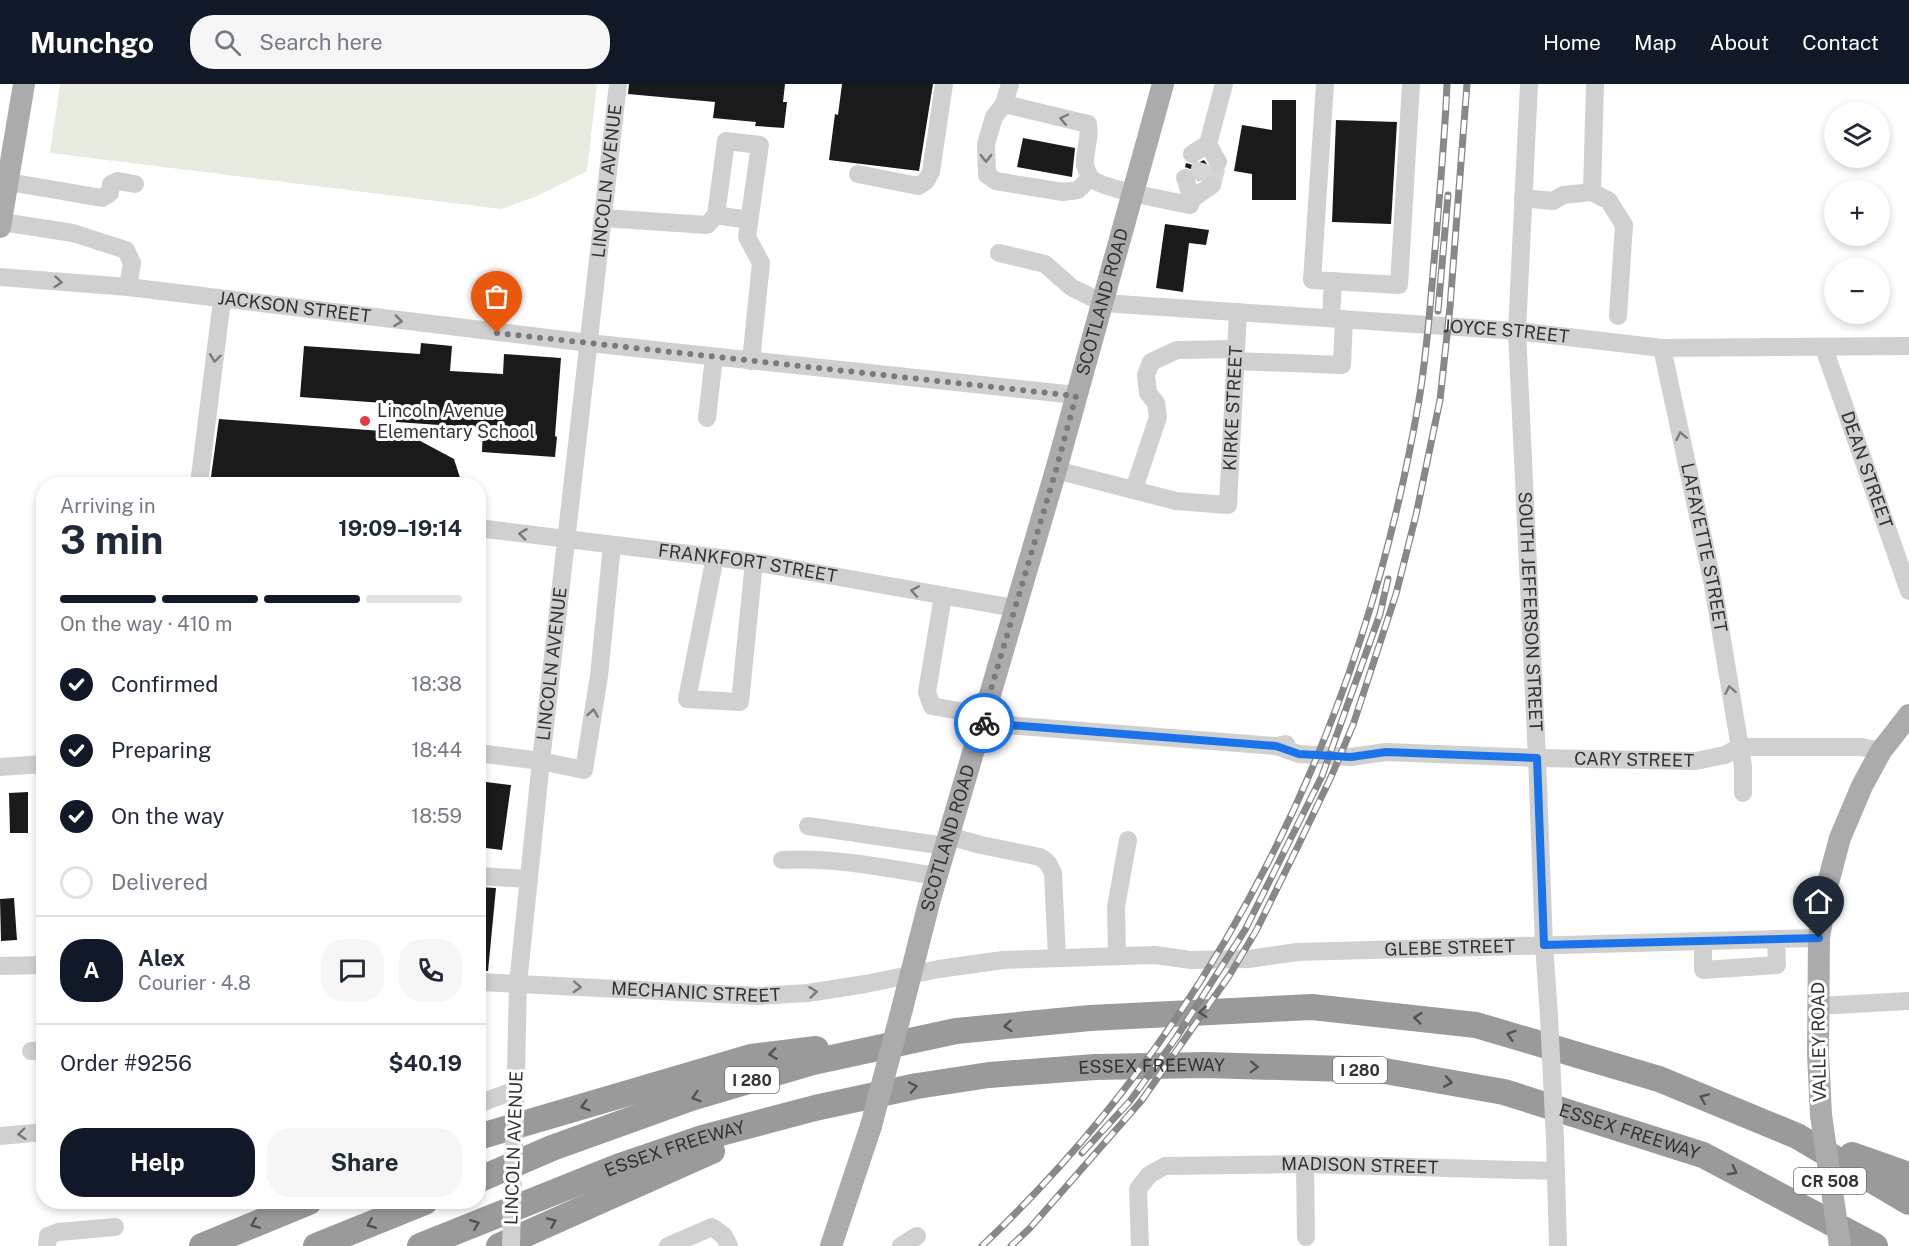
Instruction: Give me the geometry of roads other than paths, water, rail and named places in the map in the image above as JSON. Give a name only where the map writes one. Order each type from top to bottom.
[{"type":"highway","name":"I 280","points":[[486,1177],[552,1148],[691,1098],[813,1062],[956,1030],[1090,1018],[1312,1007],[1476,1025],[1659,1079],[1797,1136],[1909,1202]]},
{"type":"highway","points":[[486,1135],[751,1057],[956,1030]]},
{"type":"highway","name":"ESSEX FREEWAY","points":[[420,1246],[618,1167],[702,1138],[815,1108],[917,1086],[989,1075],[1095,1067],[1205,1065],[1379,1070],[1504,1092],[1703,1155],[1875,1246]]},
{"type":"highway","points":[[499,1246],[703,1154],[815,1108]]},
{"type":"highway","points":[[1797,1136],[1909,1175]]},
{"type":"highway","points":[[202,1246],[292,1209]]},
{"type":"highway","points":[[316,1246],[408,1209]]},
{"type":"main road","points":[[1,224],[24,84]]},
{"type":"main road","name":"SCOTLAND ROAD","points":[[831,1246],[871,1126],[936,876],[1056,470],[1163,84]]},
{"type":"main road","name":"VALLEY ROAD","points":[[1840,1246],[1821,1115],[1817,1006],[1819,938],[1828,883],[1840,838],[1862,786],[1881,751],[1909,715]]},
{"type":"street","name":"LINCOLN AVENUE","points":[[511,1246],[518,984],[618,84]]},
{"type":"street","points":[[858,174],[918,186],[926,181],[931,172],[944,84]]},
{"type":"street","points":[[1010,84],[1005,104],[994,117],[986,144],[987,175],[996,181],[1063,192],[1078,190],[1090,178]]},
{"type":"street","points":[[1205,155],[1224,84]]},
{"type":"street","points":[[1325,84],[1312,280],[1399,285],[1411,84]]},
{"type":"street","name":"SOUTH JEFFERSON STREET","points":[[1529,84],[1517,331],[1544,945],[1550,1016],[1558,1246]]},
{"type":"street","points":[[1592,192],[1595,84]]},
{"type":"street","points":[[1005,104],[1088,124],[1090,133],[1085,166],[1090,178],[1099,183],[1190,205],[1198,181]]},
{"type":"street","points":[[603,218],[707,225],[716,214],[726,141],[760,145],[747,237],[761,263],[751,361]]},
{"type":"street","points":[[9,182],[102,198],[110,193],[111,184],[118,181],[135,184]]},
{"type":"street","points":[[1523,198],[1552,201],[1563,195],[1592,192],[1609,201],[1624,225],[1618,316]]},
{"type":"street","points":[[716,214],[749,220]]},
{"type":"street","points":[[1,224],[73,233],[126,250],[132,263],[128,287]]},
{"type":"street","points":[[999,254],[1045,264],[1071,287],[1103,303]]},
{"type":"street","name":"JACKSON STREET","points":[[0,277],[128,287],[589,344],[1076,396]]},
{"type":"street","points":[[1056,470],[1134,489],[1158,417],[1156,403],[1148,393],[1146,375],[1151,362],[1177,350],[1342,365],[1333,281]]},
{"type":"street","points":[[200,477],[222,300]]},
{"type":"street","name":"JOYCE STREET","points":[[1103,303],[1517,331],[1662,348],[1909,346]]},
{"type":"street","name":"KIRKE STREET","points":[[1134,489],[1176,501],[1228,505],[1238,312]]},
{"type":"street","name":"LAFAYETTE STREET","points":[[1662,348],[1713,585],[1743,766],[1743,793]]},
{"type":"street","name":"DEAN STREET","points":[[1824,348],[1909,591]]},
{"type":"street","points":[[707,418],[714,357]]},
{"type":"street","name":"FRANKFORT STREET","points":[[486,529],[754,562],[1014,608]]},
{"type":"street","points":[[486,754],[541,761],[584,770],[599,676],[612,545]]},
{"type":"street","points":[[715,557],[687,699],[740,702],[754,562]]},
{"type":"street","points":[[943,596],[927,692],[932,705],[959,711],[981,723]]},
{"type":"street","name":"CARY STREET","points":[[981,723],[1276,746],[1304,742],[1354,745],[1386,752],[1537,758],[1696,761],[1725,755],[1740,747],[1861,747],[1881,751]]},
{"type":"street","points":[[0,767],[36,765]]},
{"type":"street","points":[[807,826],[981,845],[1040,857],[1048,863],[1053,873],[1057,957]]},
{"type":"street","points":[[1117,956],[1116,907],[1128,840]]},
{"type":"street","points":[[782,860],[806,859],[882,867],[936,876]]},
{"type":"street","points":[[486,876],[529,879]]},
{"type":"street","name":"GLEBE STREET","points":[[910,975],[1003,960],[1057,957],[1155,955],[1203,960],[1249,958],[1298,952],[1819,938]]},
{"type":"street","points":[[1702,941],[1703,969],[1777,966],[1776,939]]},
{"type":"street","points":[[0,966],[36,965]]},
{"type":"street","name":"MECHANIC STREET","points":[[486,982],[759,996],[808,993],[910,975]]},
{"type":"street","points":[[1817,1006],[1909,1001]]},
{"type":"street","points":[[486,1101],[516,1090]]},
{"type":"street","points":[[0,1137],[36,1133]]},
{"type":"street","points":[[1305,1164],[1306,1237]]},
{"type":"street","name":"MADISON STREET","points":[[1140,1246],[1138,1189],[1149,1175],[1165,1166],[1305,1164],[1556,1171]]},
{"type":"street","points":[[47,1246],[48,1236],[58,1232],[115,1227]]},
{"type":"street","points":[[668,1246],[712,1227],[724,1236],[729,1246]]},
{"type":"street","points":[[901,1246],[917,1236]]},
{"type":"tunnel","points":[[1197,180],[1203,158]]},
{"type":"tunnel","points":[[1212,185],[1218,162]]},
{"type":"railway","points":[[982,1246],[1067,1158],[1144,1063],[1211,964],[1270,859],[1320,750],[1361,637],[1394,520],[1419,400],[1431,299],[1447,84]]},
{"type":"railway","points":[[1011,1246],[1030,1228],[1142,1100],[1229,976],[1256,931],[1298,846],[1353,725],[1396,594],[1416,515],[1440,400],[1450,307],[1467,84]]},
{"type":"railway","points":[[1438,311],[1448,195]]},
{"type":"railway","points":[[1082,1153],[1130,1101],[1176,1038],[1245,930],[1322,776],[1380,614],[1388,579]]},
{"type":"place","name":"Lincoln Avenue Elementary School","points":[[365,421]]}]
